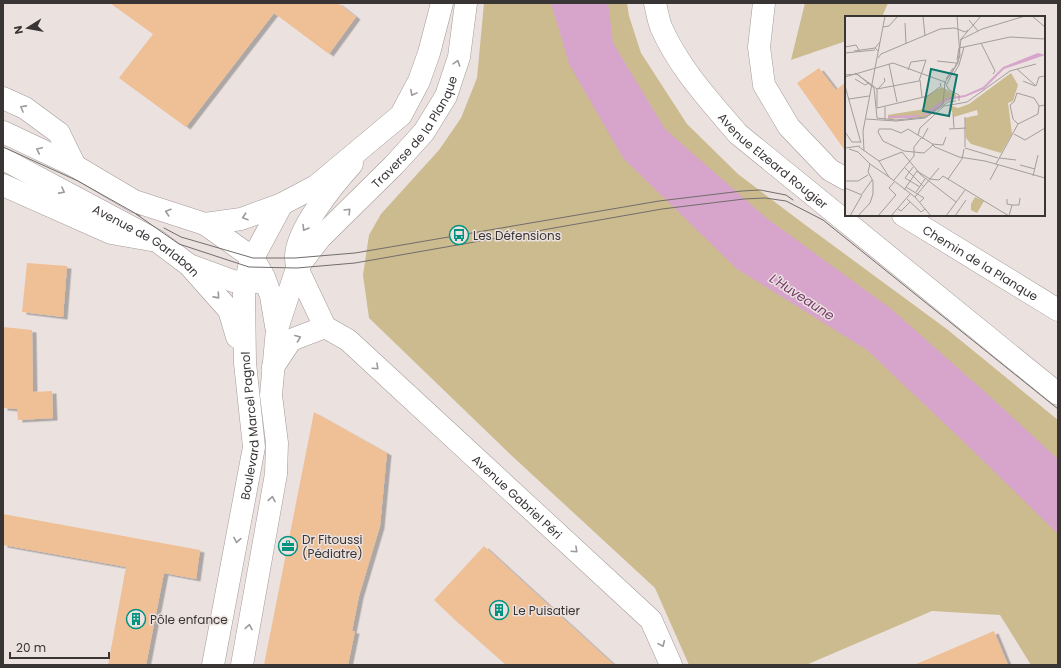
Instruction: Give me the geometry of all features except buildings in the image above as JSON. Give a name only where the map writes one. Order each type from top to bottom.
[{"type":"main road","name":"Traverse de la Planque","points":[[288,201],[316,186],[371,142],[401,115],[419,81],[429,53],[442,3]]},
{"type":"main road","name":"Traverse de la Planque","points":[[297,268],[320,238],[424,132],[446,96],[459,57],[466,3]]},
{"type":"main road","name":"Avenue Elzeard Rougier","points":[[654,3],[661,25],[677,59],[705,97],[738,134],[1058,394]]},
{"type":"main road","points":[[764,3],[759,47],[764,85],[789,127],[830,170],[845,178]]},
{"type":"main road","points":[[3,98],[25,108],[59,133],[75,166]]},
{"type":"main road","points":[[3,132],[75,166],[134,201],[205,224],[253,258]]},
{"type":"main road","points":[[273,367],[291,340],[325,328],[297,268],[295,258],[301,235],[325,196],[371,142]]},
{"type":"main road","name":"Avenue de Garlaban","points":[[3,159],[157,242],[189,265],[229,310],[245,363]]},
{"type":"main road","points":[[3,185],[111,233],[157,242]]},
{"type":"main road","points":[[205,224],[241,219],[288,201]]},
{"type":"main road","name":"Boulevard Marcel Pagnol","points":[[213,665],[254,447],[245,363],[244,294],[256,282],[249,267],[253,258],[288,201]]},
{"type":"main road","name":"Chemin de la Planque","points":[[905,216],[1058,310]]},
{"type":"main road","points":[[189,265],[233,281],[256,282],[275,282],[297,268]]},
{"type":"main road","points":[[242,665],[276,474],[277,444],[271,395],[277,329],[297,268]]},
{"type":"main road","points":[[256,282],[271,296],[277,329]]},
{"type":"main road","name":"Avenue Gabriel Péri","points":[[325,328],[348,340],[651,620],[671,665]]},
{"type":"shaded area","points":[[484,3],[627,3],[629,16],[641,53],[687,124],[738,174],[948,330],[1058,420],[1058,665],[1031,665],[1000,615],[932,611],[806,665],[689,665],[655,588],[511,455],[369,318],[363,275],[369,235],[381,214],[439,150],[461,118],[477,78]]},
{"type":"shaded area","points":[[805,3],[888,3],[882,16],[845,16],[845,41],[791,60]]},
{"type":"water","name":"L'Huveaune","points":[[551,3],[608,3],[613,43],[665,129],[765,217],[890,308],[1058,459],[1058,534],[867,350],[737,269],[623,158],[569,64]]},
{"type":"tram line","points":[[3,147],[78,181],[140,216]]},
{"type":"tram line","points":[[164,228],[181,237],[253,258],[295,258],[355,253],[659,201],[742,191],[760,190],[786,195],[793,200]]},
{"type":"tram line","points":[[136,214],[179,244],[249,267],[297,268],[355,263],[662,209],[744,199],[765,198],[786,201],[823,220],[1058,409]]},
{"type":"place","name":"Les Défensions","points":[[459,235]]},
{"type":"place","name":"Dr Fitoussi (Pédiatre)","points":[[288,546]]},
{"type":"place","name":"Le Puisatier","points":[[499,610]]},
{"type":"place","name":"Pôle enfance","points":[[136,619]]}]
